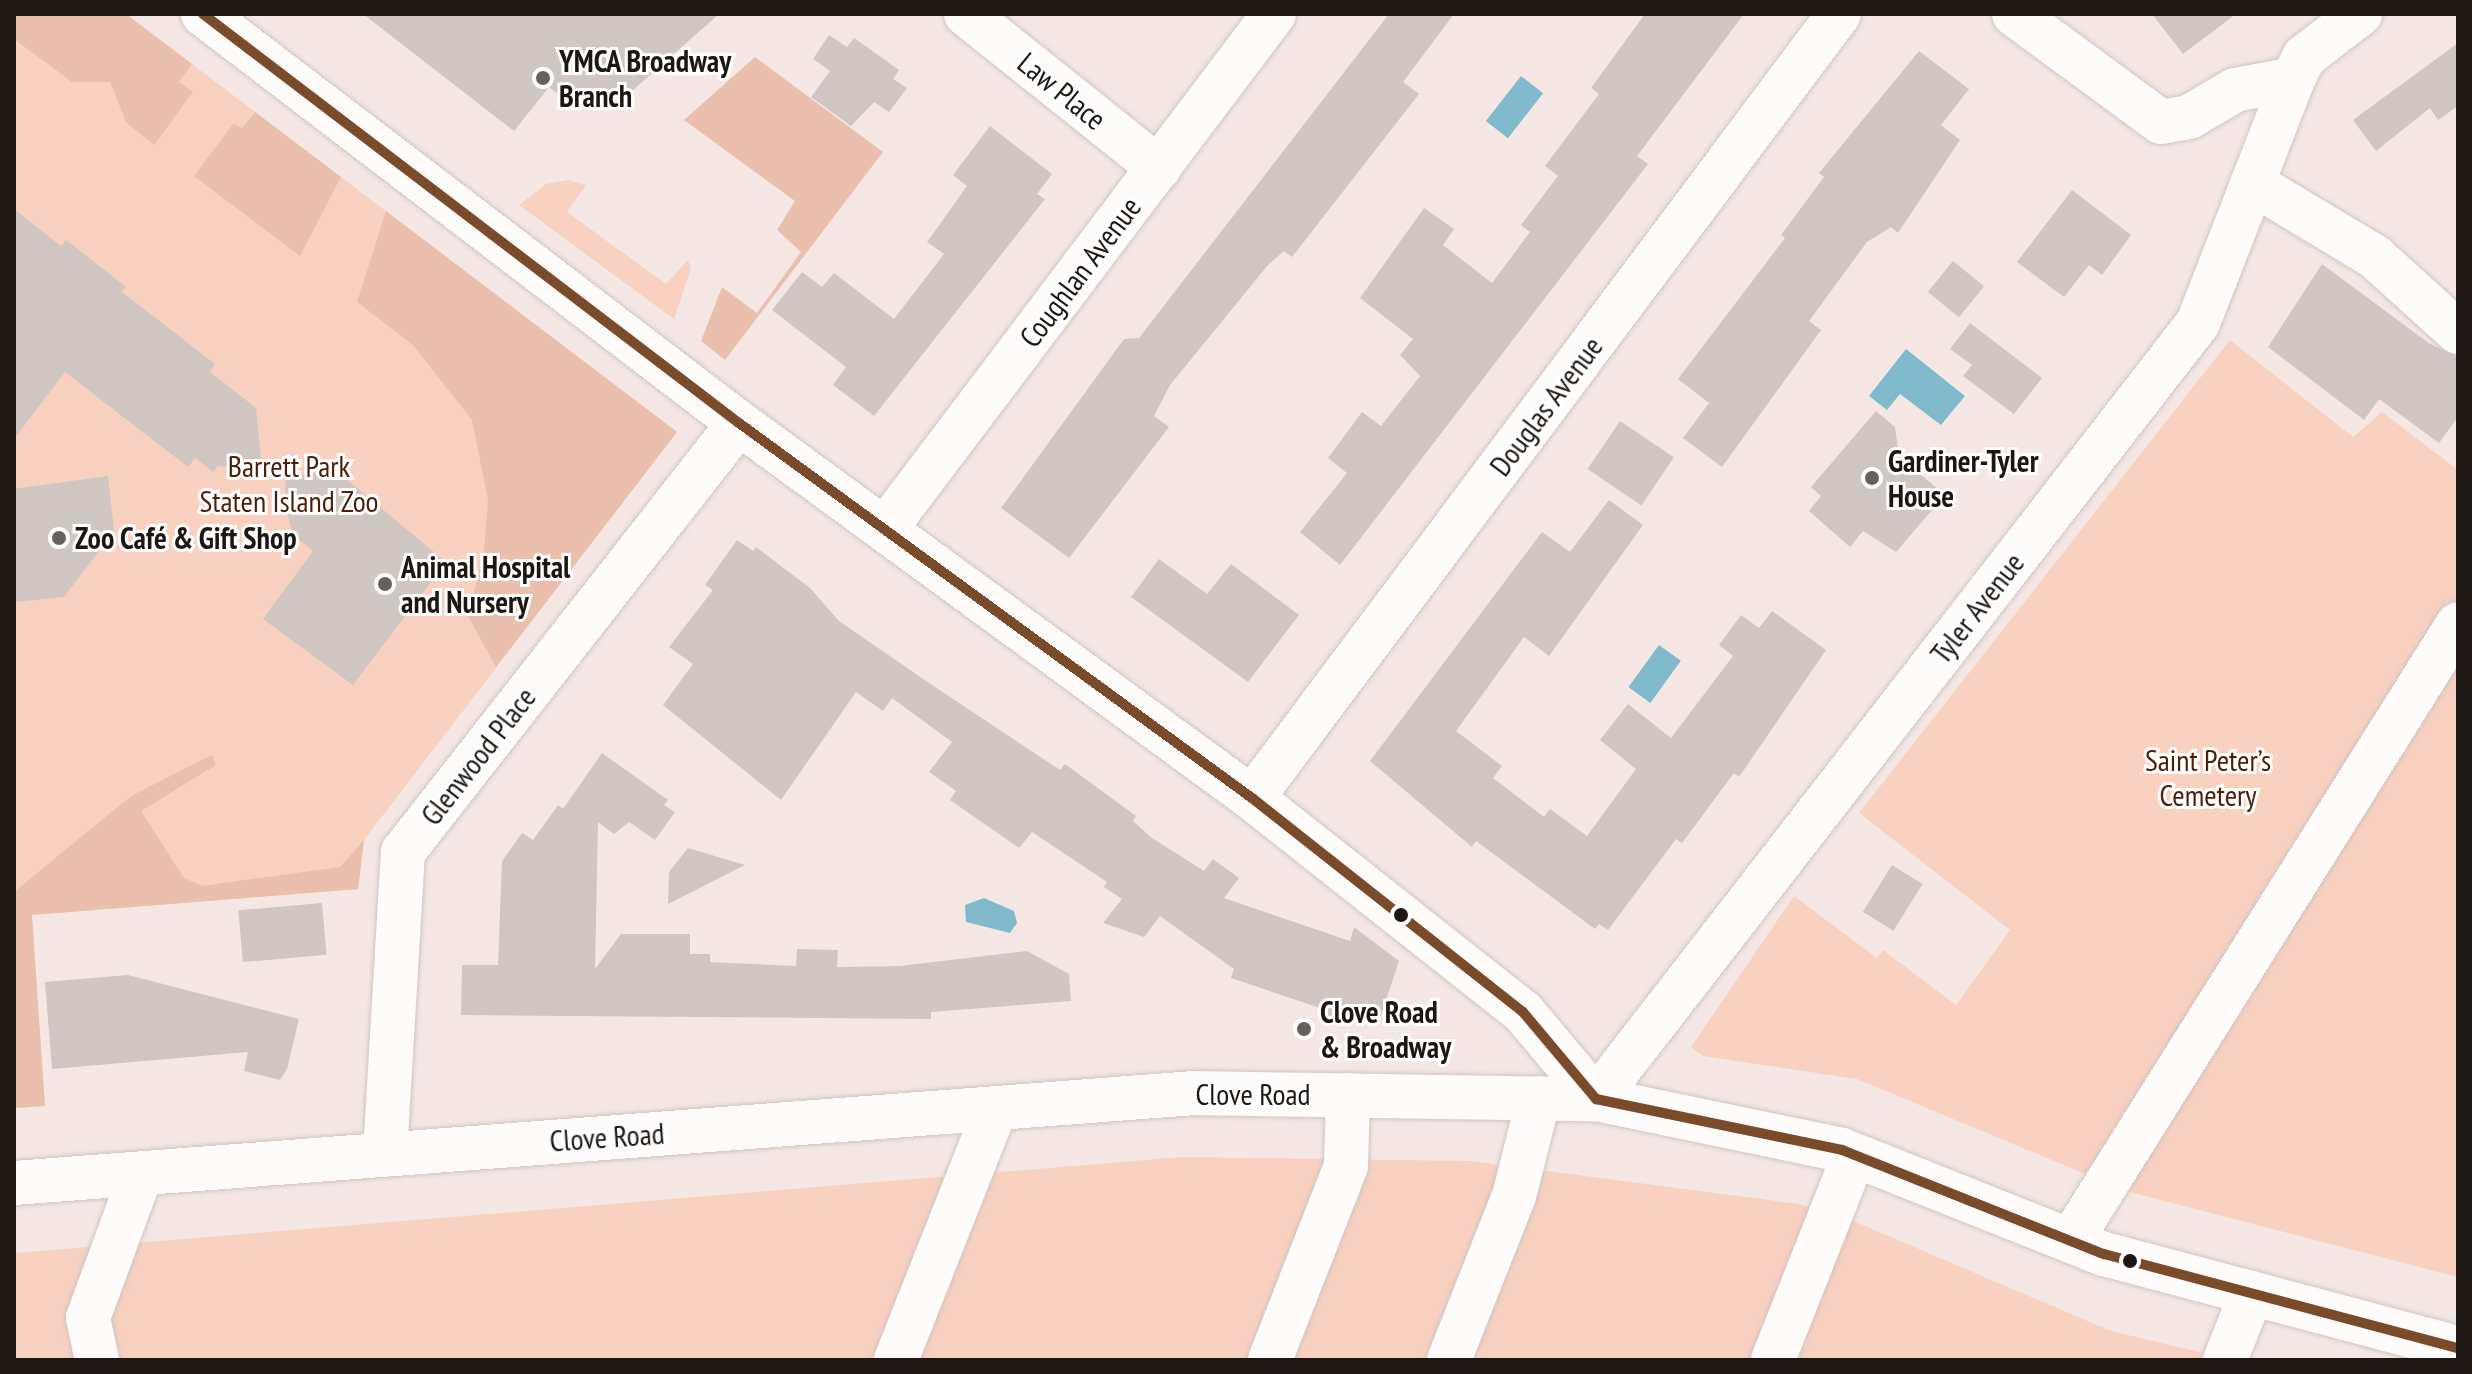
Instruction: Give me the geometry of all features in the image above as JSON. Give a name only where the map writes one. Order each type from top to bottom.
[{"type":"street","points":[[203,14],[739,423],[1252,798],[1523,1012],[1596,1099]]},
{"type":"street","name":"Law Place","points":[[966,14],[1159,168]]},
{"type":"street","name":"Coughlan Avenue","points":[[885,529],[1274,14]]},
{"type":"street","name":"Douglas Avenue","points":[[1252,798],[1839,14]]},
{"type":"street","points":[[2014,14],[2161,122],[2189,117],[2235,90],[2293,79]]},
{"type":"street","name":"Tyler Avenue","points":[[1596,1099],[2198,323],[2304,57],[2360,14]]},
{"type":"street","points":[[2252,183],[2375,257],[2458,332]]},
{"type":"street","name":"Glenwood Place","points":[[385,1154],[403,852],[739,423]]},
{"type":"street","points":[[2071,1240],[2458,624]]},
{"type":"street","name":"Clove Road","points":[[14,1183],[1195,1093],[1596,1099],[1854,1155],[2071,1240],[2458,1348]]},
{"type":"street","points":[[1270,1360],[1346,1166],[1348,1095]]},
{"type":"street","points":[[1449,1360],[1514,1196],[1539,1098]]},
{"type":"street","points":[[896,1360],[996,1108]]},
{"type":"street","points":[[1773,1360],[1854,1155]]},
{"type":"street","points":[[97,1360],[88,1318],[141,1174]]},
{"type":"street","points":[[2225,1360],[2252,1293]]},
{"type":"green space","name":"Barrett Park Staten Island Zoo","points":[[14,14],[126,14],[677,432],[364,840],[358,889],[31,915],[45,1106],[14,1108]]},
{"type":"green space","points":[[569,180],[586,185],[567,212],[666,284],[688,260],[691,269],[674,319],[519,205],[546,184]]},
{"type":"green space","name":"Saint Peter’s Cemetery","points":[[2230,340],[2353,437],[2382,412],[2458,470],[2458,1277],[2126,1191],[1857,1079],[1703,1056],[1691,1047],[1794,896],[1877,958],[1883,950],[1956,1005],[2010,930],[1859,813]]},
{"type":"green space","points":[[1182,1157],[1470,1161],[1799,1204],[1851,1220],[2111,1331],[2212,1355],[2210,1360],[14,1360],[14,1253]]},
{"type":"shaded area","points":[[14,14],[126,14],[192,64],[179,82],[193,92],[154,145],[126,122],[110,82],[72,82],[14,39]]},
{"type":"shaded area","points":[[755,57],[883,152],[725,360],[701,341],[722,287],[757,313],[801,252],[777,230],[795,201],[684,120]]},
{"type":"shaded area","points":[[255,112],[341,177],[300,256],[194,176],[234,123],[242,128]]},
{"type":"shaded area","points":[[386,211],[677,432],[496,667],[468,616],[484,551],[488,500],[472,420],[413,345],[357,302]]},
{"type":"shaded area","points":[[212,755],[216,765],[141,811],[184,878],[202,886],[340,867],[364,840],[358,889],[32,915],[45,1106],[14,1108],[14,892],[131,796]]},
{"type":"water","points":[[1521,76],[1543,93],[1508,138],[1486,121]]},
{"type":"water","points":[[1906,349],[1965,396],[1941,425],[1900,394],[1887,410],[1869,396]]},
{"type":"water","points":[[1659,645],[1681,661],[1650,703],[1628,687]]},
{"type":"water","points":[[984,898],[1014,911],[1017,923],[1010,933],[966,922],[965,905]]},
{"type":"building","name":"YMCA Broadway Branch","points":[[363,14],[719,14],[624,98],[599,95],[572,105],[549,87],[514,131]]},
{"type":"building","points":[[1389,14],[1454,14],[1403,82],[1419,94],[1292,257],[1284,251],[1268,265],[1170,385],[1154,416],[1169,427],[1069,558],[1001,508],[1124,339],[1139,338]]},
{"type":"building","points":[[1645,14],[1744,14],[1637,156],[1648,164],[1340,565],[1300,532],[1347,473],[1328,458],[1362,412],[1381,426],[1420,376],[1400,355],[1413,339],[1360,298],[1424,208],[1454,229],[1443,245],[1492,283],[1530,232],[1521,225],[1558,176],[1545,166],[1599,94],[1591,88]]},
{"type":"building","points":[[2152,14],[2236,14],[2183,54]]},
{"type":"building","points":[[829,35],[847,47],[854,38],[899,70],[893,79],[907,88],[889,112],[874,102],[851,126],[811,97],[830,71],[813,59]]},
{"type":"building","points":[[2458,43],[2458,106],[2438,120],[2430,108],[2376,151],[2353,120]]},
{"type":"building","points":[[1919,51],[1969,89],[1941,125],[1960,140],[1898,233],[1891,227],[1867,242],[1809,321],[1821,330],[1722,467],[1683,438],[1709,403],[1678,379],[1785,238],[1781,235],[1824,177],[1819,173]]},
{"type":"building","points":[[990,126],[1052,174],[1037,194],[1045,199],[874,416],[833,385],[846,367],[772,310],[802,272],[822,287],[834,273],[894,319],[944,254],[927,242],[967,186],[953,175]]},
{"type":"building","points":[[2072,190],[2131,235],[2102,275],[2089,265],[2064,297],[2017,262]]},
{"type":"building","points":[[14,209],[61,246],[66,240],[126,287],[122,292],[215,364],[210,372],[256,408],[261,460],[244,468],[218,466],[213,472],[195,458],[188,467],[65,372],[14,439]]},
{"type":"building","points":[[1953,261],[1984,286],[1959,317],[1928,292]]},
{"type":"building","points":[[2322,264],[2430,344],[2458,356],[2458,417],[2439,443],[2379,399],[2364,420],[2268,347]]},
{"type":"building","points":[[1970,323],[2042,378],[2014,414],[1963,376],[1972,365],[1950,349]]},
{"type":"building","name":"Gardiner-Tyler House","points":[[1876,411],[1895,427],[1899,456],[1945,495],[1896,552],[1863,531],[1850,547],[1809,511],[1821,496],[1811,487]]},
{"type":"building","points":[[1620,421],[1674,457],[1641,505],[1588,469]]},
{"type":"building","name":"Animal Hospital and Nursery","points":[[308,473],[340,474],[446,562],[353,685],[263,619],[313,551],[294,536],[284,505],[286,478]]},
{"type":"building","name":"Zoo Café & Gift Shop","points":[[108,476],[114,531],[64,597],[14,602],[14,489]]},
{"type":"building","points":[[1609,500],[1643,525],[1549,656],[1524,637],[1456,731],[1502,766],[1493,778],[1544,817],[1550,809],[1587,836],[1636,769],[1600,740],[1628,704],[1671,738],[1733,656],[1719,645],[1741,615],[1759,628],[1772,611],[1826,650],[1739,777],[1734,773],[1682,843],[1676,839],[1608,930],[1599,924],[1595,929],[1476,841],[1472,847],[1370,761],[1542,532],[1570,552]]},
{"type":"building","points":[[737,540],[753,551],[756,547],[810,588],[839,621],[932,685],[1060,770],[1065,764],[1136,816],[1133,821],[1152,838],[1204,871],[1213,859],[1239,878],[1224,898],[1350,941],[1354,927],[1399,961],[1380,1018],[1323,1019],[1326,1010],[1231,978],[1234,969],[1160,916],[1144,937],[1103,923],[1122,899],[1104,887],[1107,882],[1032,832],[1019,848],[950,800],[956,791],[929,772],[952,742],[892,698],[883,711],[856,692],[781,800],[663,705],[693,664],[669,647],[713,590],[705,585]]},
{"type":"building","points":[[1159,559],[1207,594],[1231,564],[1299,615],[1248,682],[1131,597]]},
{"type":"building","points":[[602,753],[668,800],[664,805],[675,812],[655,840],[629,822],[614,834],[598,822],[595,969],[621,934],[690,934],[690,954],[710,954],[710,962],[796,966],[797,949],[838,950],[837,967],[900,966],[1027,951],[1069,974],[1071,1001],[931,1012],[931,1019],[461,1015],[462,965],[498,965],[502,861],[522,833],[533,840],[558,805],[563,809]]},
{"type":"building","points":[[688,848],[745,865],[668,904],[669,872]]},
{"type":"building","points":[[1892,865],[1923,884],[1893,931],[1863,912]]},
{"type":"building","points":[[322,903],[327,955],[243,962],[238,910]]},
{"type":"building","points":[[128,975],[299,1019],[287,1069],[280,1080],[244,1071],[248,1052],[52,1069],[45,982]]},
{"type":"transit line","points":[[203,14],[739,423],[1252,798],[1523,1012],[1596,1099]]},
{"type":"transit line","points":[[1596,1099],[1842,1150],[2104,1254],[2458,1348]]},
{"type":"place","name":"YMCA Broadway Branch","points":[[543,78]]},
{"type":"place","name":"Gardiner-Tyler House","points":[[1872,478]]},
{"type":"place","name":"Zoo Café & Gift Shop","points":[[59,538]]},
{"type":"place","name":"Animal Hospital and Nursery","points":[[385,584]]},
{"type":"place","name":"Clove Road & Broadway","points":[[1304,1029]]}]
